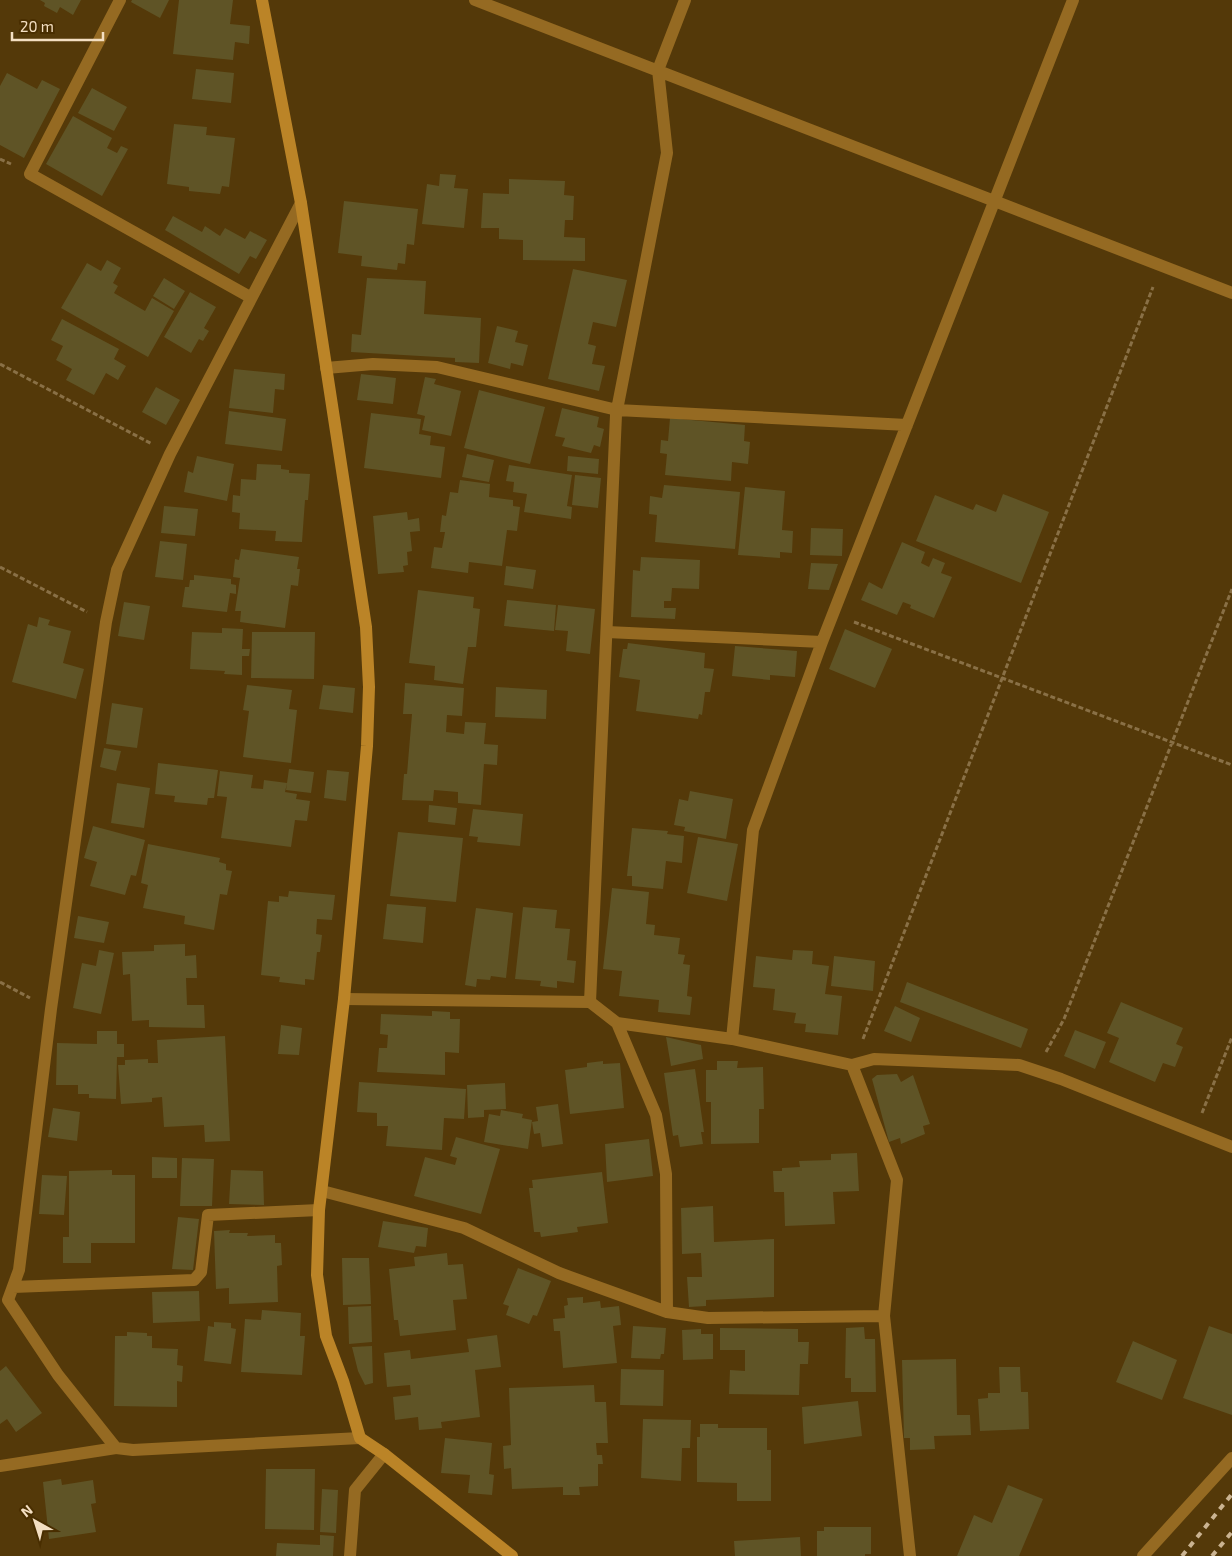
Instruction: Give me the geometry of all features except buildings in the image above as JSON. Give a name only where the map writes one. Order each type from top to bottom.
[{"type":"street","points":[[120,0],[30,174],[250,297]]},
{"type":"street","points":[[262,0],[301,203],[366,627],[370,687],[367,746],[344,999],[319,1210],[317,1275],[326,1336],[343,1381],[360,1438]]},
{"type":"street","points":[[475,0],[995,203],[1232,293]]},
{"type":"street","points":[[590,1002],[617,410],[667,153],[658,70],[684,0]]},
{"type":"street","points":[[732,1039],[753,830],[822,642],[1073,0]]},
{"type":"street","points":[[116,1448],[58,1375],[8,1300],[19,1270],[50,1009],[106,622],[118,570],[170,454],[250,297],[301,203]]},
{"type":"street","points":[[326,368],[373,364],[437,367],[617,410],[907,425]]},
{"type":"street","points":[[607,632],[822,642]]},
{"type":"street","points":[[344,999],[590,1002],[617,1023],[656,1115],[666,1174],[667,1312]]},
{"type":"street","points":[[617,1023],[732,1039],[854,1064],[874,1059],[1019,1065],[1232,1147]]},
{"type":"street","points":[[854,1064],[897,1180],[884,1316],[910,1556]]},
{"type":"street","points":[[322,1191],[464,1228],[559,1273],[667,1312],[708,1318],[884,1316]]},
{"type":"street","points":[[13,1287],[194,1280],[200,1272],[208,1215],[319,1210]]},
{"type":"street","points":[[0,1466],[116,1448],[133,1450],[360,1438],[384,1454],[512,1556]]},
{"type":"street","points":[[350,1556],[355,1490],[384,1454]]},
{"type":"street","points":[[1144,1556],[1232,1458]]},
{"type":"path","points":[[854,1064],[1161,266]]},
{"type":"path","points":[[0,364],[170,454]]},
{"type":"path","points":[[0,567],[106,622]]},
{"type":"path","points":[[1036,1070],[1064,1019],[1232,589]]},
{"type":"path","points":[[833,614],[1002,676],[1232,765]]},
{"type":"path","points":[[0,982],[50,1009]]},
{"type":"path","points":[[1194,1132],[1232,1037]]},
{"type":"railway","points":[[1182,1556],[1232,1494]]},
{"type":"railway","points":[[1212,1556],[1232,1532]]}]
